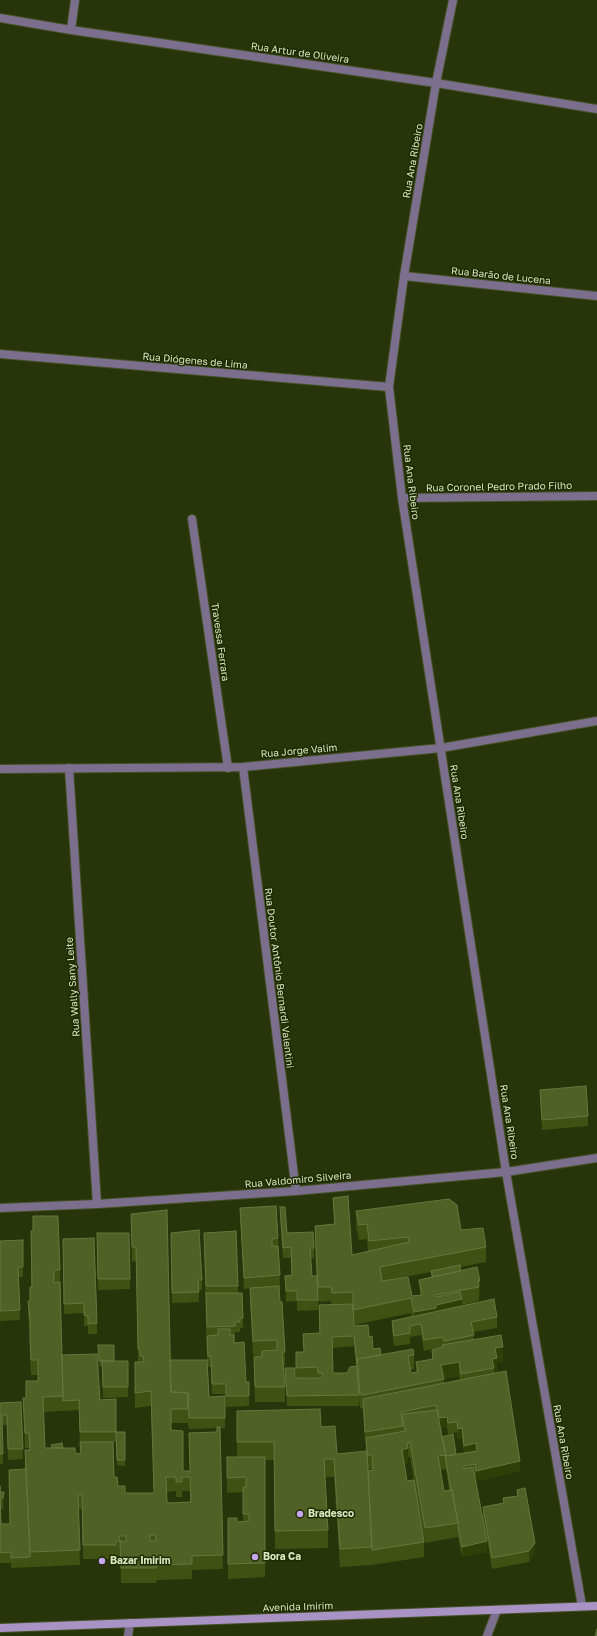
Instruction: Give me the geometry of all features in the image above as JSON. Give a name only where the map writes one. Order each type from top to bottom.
[{"type":"main road","name":"Avenida Imirim","points":[[0,1628],[597,1606]]},
{"type":"street","points":[[72,30],[75,0]]},
{"type":"street","name":"Rua Ana Ribeiro","points":[[452,0],[436,83],[404,276],[389,387],[402,498],[506,1172],[582,1606]]},
{"type":"street","name":"Rua Artur de Oliveira","points":[[0,18],[72,30],[436,83],[597,109]]},
{"type":"street","name":"Rua Barão de Lucena","points":[[404,276],[597,296]]},
{"type":"street","name":"Rua Diógenes de Lima","points":[[0,354],[389,387]]},
{"type":"street","name":"Rua Coronel Pedro Prado Filho","points":[[402,498],[597,496]]},
{"type":"street","name":"Travessa Ferrara","points":[[192,519],[228,768]]},
{"type":"street","name":"Rua Jorge Valim","points":[[0,768],[243,767],[441,748],[597,721]]},
{"type":"street","name":"Rua Doutor Antônio Bernardi Valentini","points":[[243,767],[296,1191]]},
{"type":"street","name":"Rua Wally Sany Leite","points":[[69,768],[97,1204]]},
{"type":"street","name":"Rua Valdomiro Silveira","points":[[0,1208],[97,1204],[296,1191],[506,1172],[597,1158]]},
{"type":"street","points":[[487,1636],[497,1610]]},
{"type":"street","points":[[128,1636],[130,1623]]},
{"type":"building","points":[[586,1086],[588,1116],[542,1120],[540,1090]]},
{"type":"building","points":[[348,1196],[352,1255],[409,1242],[408,1237],[369,1241],[367,1224],[359,1225],[356,1211],[449,1199],[457,1205],[461,1230],[483,1228],[486,1247],[380,1267],[382,1281],[408,1277],[412,1296],[422,1295],[419,1280],[477,1267],[480,1281],[478,1281],[479,1287],[436,1295],[436,1297],[460,1292],[462,1299],[436,1305],[436,1308],[414,1312],[411,1298],[353,1310],[353,1292],[332,1293],[331,1287],[318,1287],[315,1226],[335,1224],[333,1198]]},
{"type":"building","points":[[276,1206],[278,1238],[272,1239],[272,1246],[278,1246],[280,1275],[244,1278],[240,1208]]},
{"type":"building","points":[[280,1207],[285,1207],[287,1233],[313,1232],[314,1248],[310,1248],[312,1276],[317,1276],[318,1300],[297,1300],[297,1291],[286,1291],[285,1276],[292,1275],[291,1247],[283,1248]]},
{"type":"building","points":[[167,1210],[171,1392],[188,1393],[188,1409],[171,1409],[171,1430],[183,1431],[183,1471],[190,1471],[189,1433],[217,1432],[217,1427],[220,1427],[223,1555],[192,1556],[192,1564],[157,1565],[156,1568],[121,1568],[120,1541],[116,1541],[116,1545],[83,1545],[82,1494],[78,1495],[80,1550],[30,1552],[25,1450],[30,1450],[29,1433],[25,1433],[23,1398],[26,1398],[26,1381],[38,1381],[38,1360],[31,1360],[28,1301],[30,1301],[30,1287],[32,1287],[31,1231],[33,1231],[33,1216],[58,1216],[60,1270],[54,1270],[54,1283],[60,1282],[63,1396],[43,1397],[45,1448],[75,1448],[75,1453],[81,1454],[80,1442],[113,1442],[114,1477],[117,1477],[118,1486],[125,1486],[125,1493],[154,1493],[151,1391],[135,1393],[135,1362],[144,1362],[143,1356],[140,1356],[140,1349],[138,1349],[136,1247],[132,1247],[131,1214]],"holes":[[[166,1477],[176,1477],[176,1482],[182,1482],[182,1477],[190,1477],[191,1502],[167,1503]],[[150,1535],[155,1535],[156,1541],[150,1541]],[[119,1536],[126,1536],[126,1542],[120,1541]]]},
{"type":"building","points":[[199,1230],[202,1280],[198,1280],[199,1292],[172,1293],[171,1233]]},
{"type":"building","points":[[236,1231],[238,1286],[206,1286],[204,1233]]},
{"type":"building","points":[[97,1233],[129,1233],[130,1279],[98,1279]]},
{"type":"building","points":[[94,1238],[97,1323],[88,1324],[88,1316],[84,1315],[84,1303],[64,1304],[63,1239]]},
{"type":"building","points":[[23,1240],[23,1267],[18,1267],[20,1310],[0,1311],[0,1241]]},
{"type":"building","points":[[460,1265],[461,1271],[433,1277],[431,1271]]},
{"type":"building","points":[[279,1286],[280,1302],[282,1302],[285,1352],[282,1352],[285,1387],[255,1387],[254,1357],[262,1356],[262,1351],[277,1350],[277,1340],[253,1341],[250,1288]]},
{"type":"building","points":[[206,1293],[242,1293],[243,1318],[240,1318],[240,1322],[235,1322],[235,1326],[207,1327]]},
{"type":"building","points":[[494,1299],[497,1317],[471,1322],[474,1335],[444,1341],[443,1337],[424,1340],[421,1324],[410,1326],[410,1333],[394,1336],[392,1321]]},
{"type":"building","points":[[353,1304],[354,1326],[368,1325],[369,1337],[372,1336],[373,1349],[380,1348],[381,1355],[357,1359],[357,1364],[354,1336],[332,1337],[333,1373],[347,1373],[350,1367],[357,1366],[359,1395],[287,1396],[285,1368],[295,1368],[295,1378],[322,1378],[322,1373],[318,1373],[317,1367],[296,1368],[296,1352],[304,1352],[303,1334],[320,1333],[319,1305]]},
{"type":"building","points":[[218,1329],[230,1329],[230,1335],[234,1335],[234,1343],[244,1342],[246,1382],[249,1382],[249,1396],[226,1396],[226,1384],[212,1384],[211,1356],[208,1356],[207,1336],[218,1335]]},
{"type":"building","points":[[501,1335],[503,1347],[495,1348],[497,1358],[492,1359],[494,1368],[461,1374],[459,1362],[441,1365],[444,1379],[363,1395],[360,1394],[357,1359],[413,1349],[414,1355],[408,1356],[411,1373],[418,1372],[416,1362],[433,1359],[432,1350],[443,1347],[442,1345]]},
{"type":"building","points":[[98,1345],[114,1345],[114,1361],[99,1361]]},
{"type":"building","points":[[97,1354],[100,1400],[116,1399],[116,1432],[80,1432],[79,1400],[63,1401],[62,1355]]},
{"type":"building","points":[[170,1360],[207,1360],[209,1397],[225,1396],[225,1418],[189,1418],[188,1393],[171,1392]]},
{"type":"building","points":[[102,1361],[128,1361],[128,1387],[103,1387]]},
{"type":"building","points":[[506,1371],[520,1461],[476,1471],[475,1464],[464,1466],[464,1469],[473,1467],[487,1541],[462,1547],[445,1456],[477,1451],[476,1443],[464,1446],[462,1428],[458,1429],[457,1422],[448,1423],[447,1417],[439,1418],[436,1405],[401,1412],[403,1426],[365,1432],[363,1399]]},
{"type":"building","points":[[21,1402],[23,1449],[8,1449],[7,1415],[2,1415],[3,1454],[0,1454],[0,1403]]},
{"type":"building","points":[[320,1409],[321,1427],[335,1426],[337,1454],[367,1451],[372,1547],[340,1549],[334,1459],[324,1459],[328,1530],[275,1531],[274,1442],[237,1442],[237,1411]]},
{"type":"building","points":[[437,1410],[446,1455],[438,1456],[444,1491],[452,1490],[458,1523],[425,1528],[410,1442],[407,1443],[408,1448],[402,1450],[407,1481],[414,1480],[424,1542],[372,1550],[368,1471],[373,1470],[372,1455],[367,1455],[366,1438],[405,1431],[402,1414]]},
{"type":"building","points":[[116,1432],[125,1432],[125,1460],[117,1460]]},
{"type":"building","points":[[453,1434],[456,1454],[446,1456],[442,1437]]},
{"type":"building","points":[[62,1443],[63,1448],[52,1448],[51,1445]]},
{"type":"building","points":[[227,1457],[265,1457],[265,1563],[228,1564],[228,1518],[237,1518],[237,1522],[249,1521],[249,1514],[243,1514],[243,1487],[246,1487],[246,1477],[227,1478]]},
{"type":"building","points":[[26,1469],[30,1557],[11,1558],[11,1552],[0,1553],[0,1498],[1,1524],[10,1524],[9,1470]]},
{"type":"building","points":[[525,1488],[535,1543],[529,1551],[492,1558],[483,1507],[504,1503],[503,1498],[518,1496],[517,1490]]},
{"type":"building","points":[[0,1492],[4,1492],[3,1498],[0,1498]]},
{"type":"place","name":"Bradesco","points":[[300,1514]]},
{"type":"place","name":"Bora Ca","points":[[255,1557]]},
{"type":"place","name":"Bazar Imirim","points":[[102,1561]]}]
